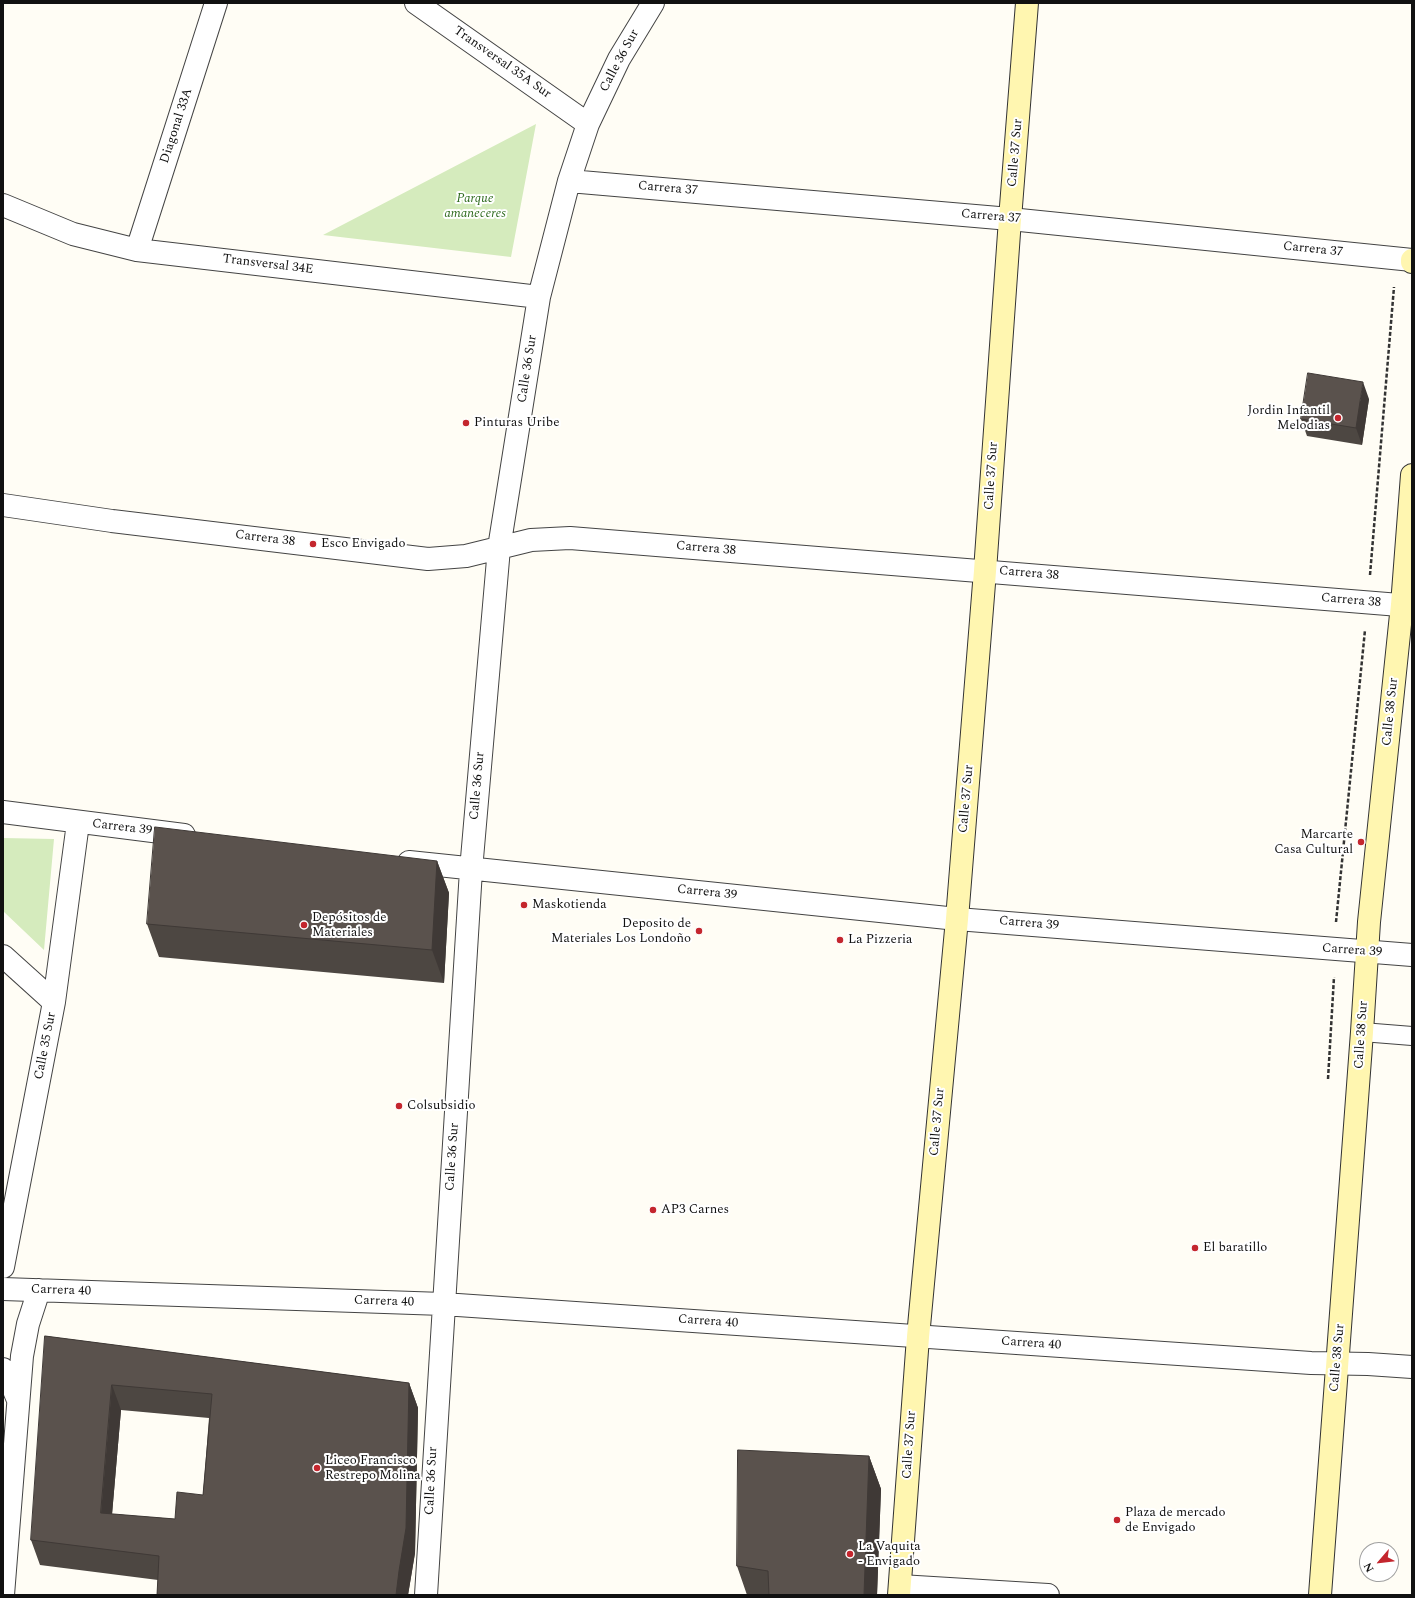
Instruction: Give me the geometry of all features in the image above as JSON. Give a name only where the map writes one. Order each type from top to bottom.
[{"type":"main road","name":"Calle 37 Sur","points":[[899,1591],[918,1337],[957,918],[985,571],[1027,3]]},
{"type":"main road","name":"Calle 38 Sur","points":[[1320,1595],[1362,1032],[1369,914],[1407,606],[1412,475]]},
{"type":"street","name":"Diagonal 33A","points":[[137,250],[216,3]]},
{"type":"street","name":"Transversal 35A Sur","points":[[416,3],[588,124]]},
{"type":"street","name":"Calle 36 Sur","points":[[426,1595],[471,870],[499,548],[539,297],[569,181],[588,124],[619,59],[653,3]]},
{"type":"street","name":"Carrera 37","points":[[569,181],[1010,219],[1412,261]]},
{"type":"street","name":"Transversal 34E","points":[[3,205],[73,234],[137,250],[539,297]]},
{"type":"street","name":"Carrera 38","points":[[3,505],[104,520],[428,559],[466,556],[532,540],[570,538],[1407,606]]},
{"type":"street","name":"Carrera 39","points":[[3,812],[204,838]]},
{"type":"street","name":"Calle 35 Sur","points":[[3,1267],[54,1002],[78,822]]},
{"type":"street","name":"Carrera 39","points":[[392,860],[471,870],[957,918],[1412,955]]},
{"type":"street","points":[[3,956],[54,1002]]},
{"type":"street","name":"Carrera 40","points":[[3,1289],[443,1304],[1311,1363],[1412,1367]]},
{"type":"street","points":[[4,1595],[22,1356],[28,1324],[39,1290]]},
{"type":"street","points":[[3,1369],[11,1383],[19,1403]]},
{"type":"street","points":[[899,1591],[1048,1595]]},
{"type":"lane","points":[[1362,1032],[1412,1036]]},
{"type":"green space","name":"Parque amaneceres","points":[[536,124],[511,257],[323,235]]},
{"type":"green space","points":[[3,838],[54,839],[44,950],[3,911]]},
{"type":"building","points":[[1308,373],[1363,382],[1356,428],[1301,419]]},
{"type":"building","name":"Depósitos de Materiales","points":[[155,827],[437,861],[432,950],[147,924]]},
{"type":"building","name":"Liceo Francisco Restrepo Molina","points":[[45,1336],[409,1383],[406,1528],[396,1595],[157,1595],[159,1556],[31,1540]],"holes":[[[112,1385],[212,1394],[203,1495],[177,1492],[175,1519],[101,1513]]]},
{"type":"building","points":[[738,1450],[869,1456],[864,1595],[769,1595],[768,1571],[737,1566]]},
{"type":"place","name":"Jordin Infantil Melodias","points":[[1338,418]]},
{"type":"place","name":"Pinturas Uribe","points":[[466,423]]},
{"type":"place","name":"Esco Envigado","points":[[313,544]]},
{"type":"place","name":"Marcarte Casa Cultural","points":[[1361,842]]},
{"type":"place","name":"Maskotienda","points":[[524,905]]},
{"type":"place","name":"Depósitos de Materiales","points":[[304,925]]},
{"type":"place","name":"Deposito de Materiales Los Londoño","points":[[699,931]]},
{"type":"place","name":"La Pizzeria","points":[[840,940]]},
{"type":"place","name":"Colsubsidio","points":[[399,1106]]},
{"type":"place","name":"AP3 Carnes","points":[[653,1210]]},
{"type":"place","name":"El baratillo","points":[[1195,1248]]},
{"type":"place","name":"Liceo Francisco Restrepo Molina","points":[[317,1468]]},
{"type":"place","name":"Plaza de mercado de Envigado","points":[[1117,1520]]},
{"type":"place","name":"La Vaquita - Envigado","points":[[850,1554]]}]
